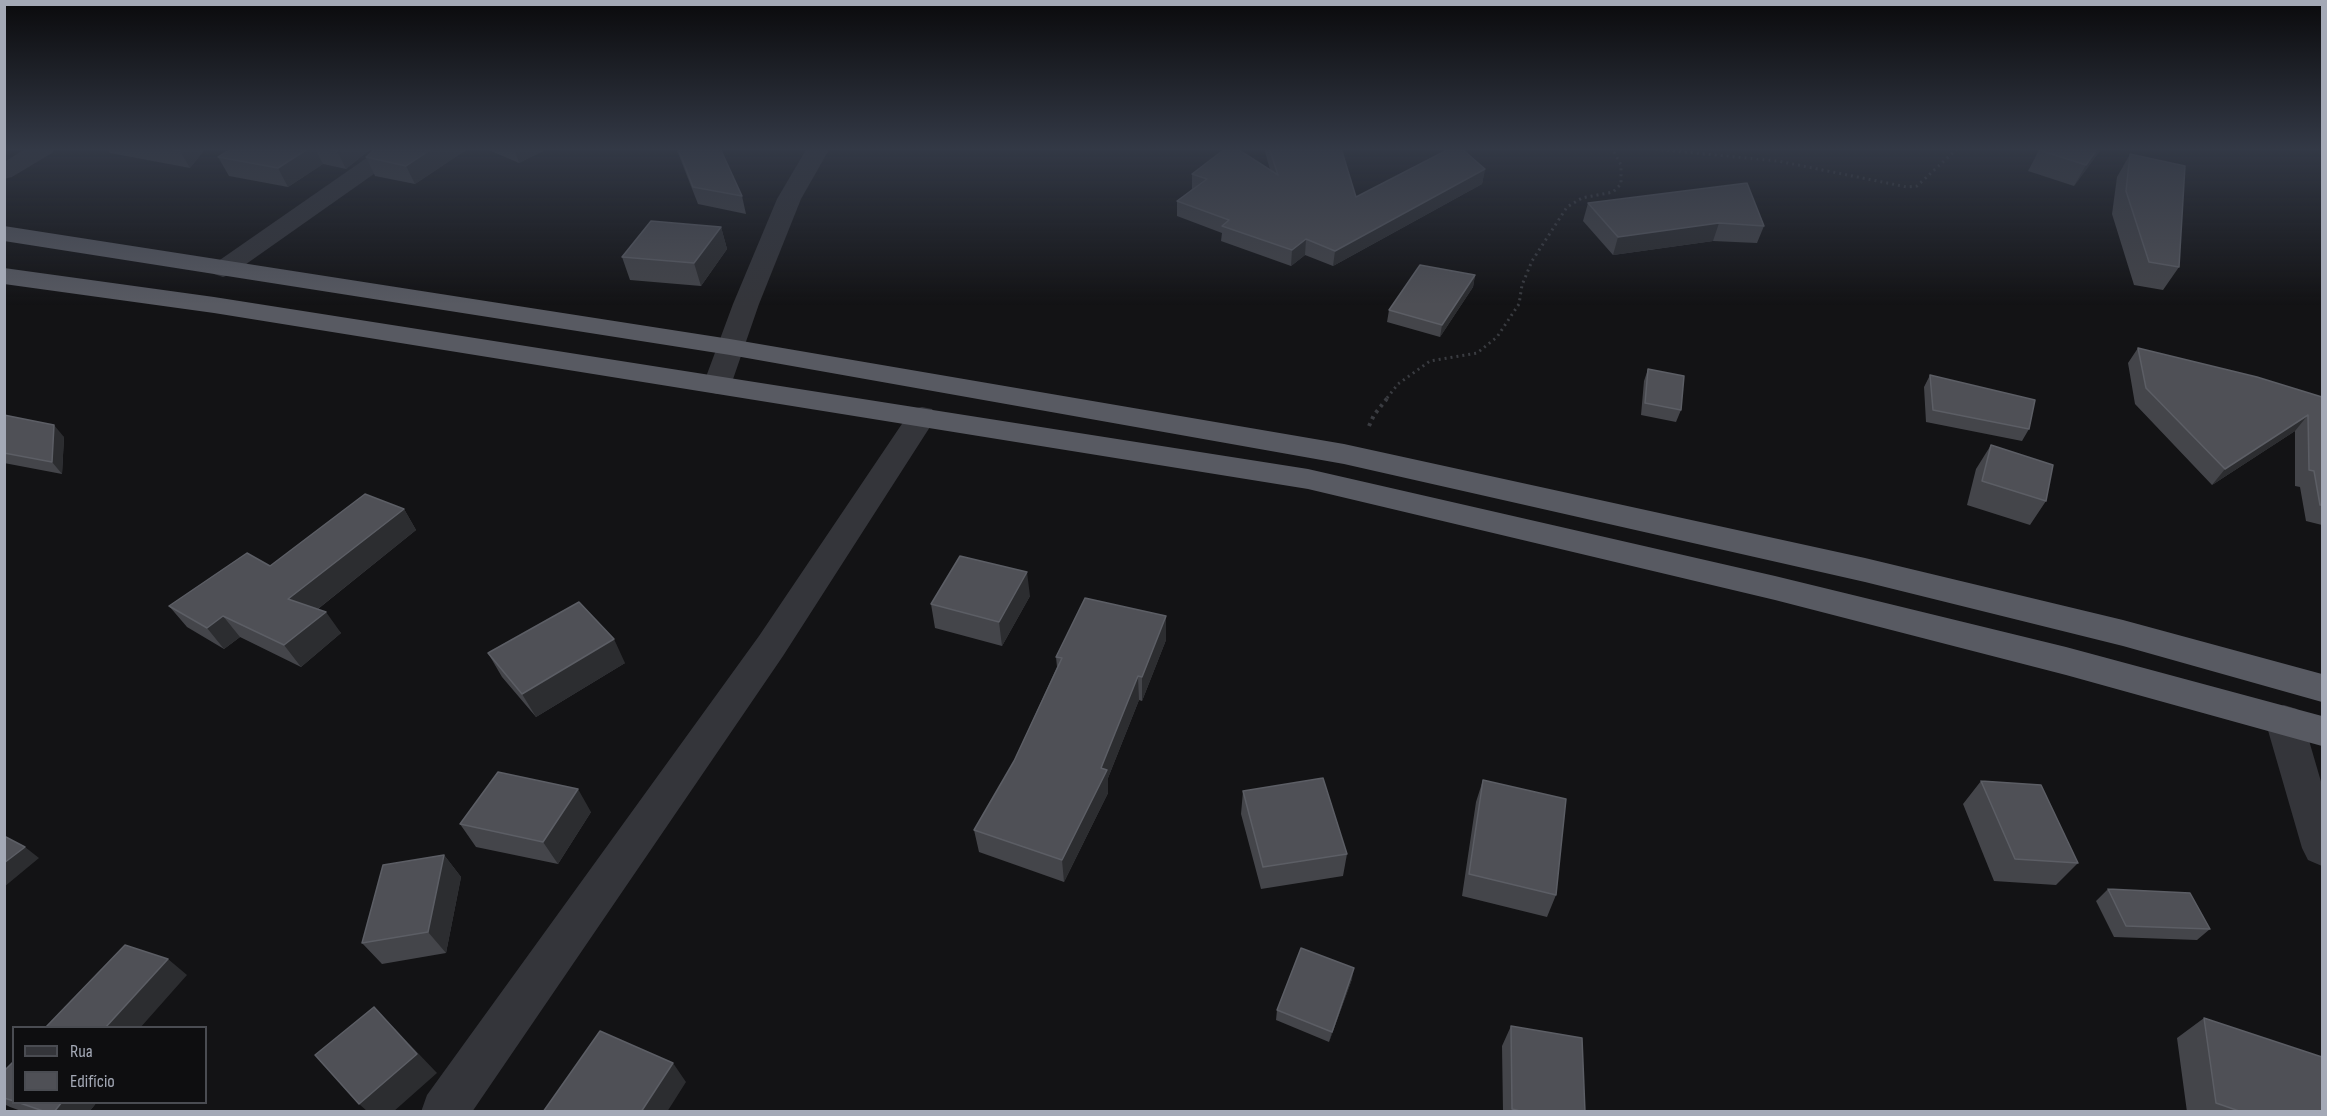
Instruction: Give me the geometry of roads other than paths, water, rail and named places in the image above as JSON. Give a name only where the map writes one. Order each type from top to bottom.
[{"type":"highway","points":[[4,233],[730,347],[1355,457],[1865,570],[2123,633],[2322,688]]},
{"type":"highway","points":[[4,276],[214,305],[1308,479],[1775,588],[2066,661],[2322,731]]},
{"type":"street","points":[[223,269],[321,200]]},
{"type":"street","points":[[717,385],[789,200]]},
{"type":"street","points":[[444,1112],[771,646],[922,416]]},
{"type":"street","points":[[2284,720],[2322,848]]}]
